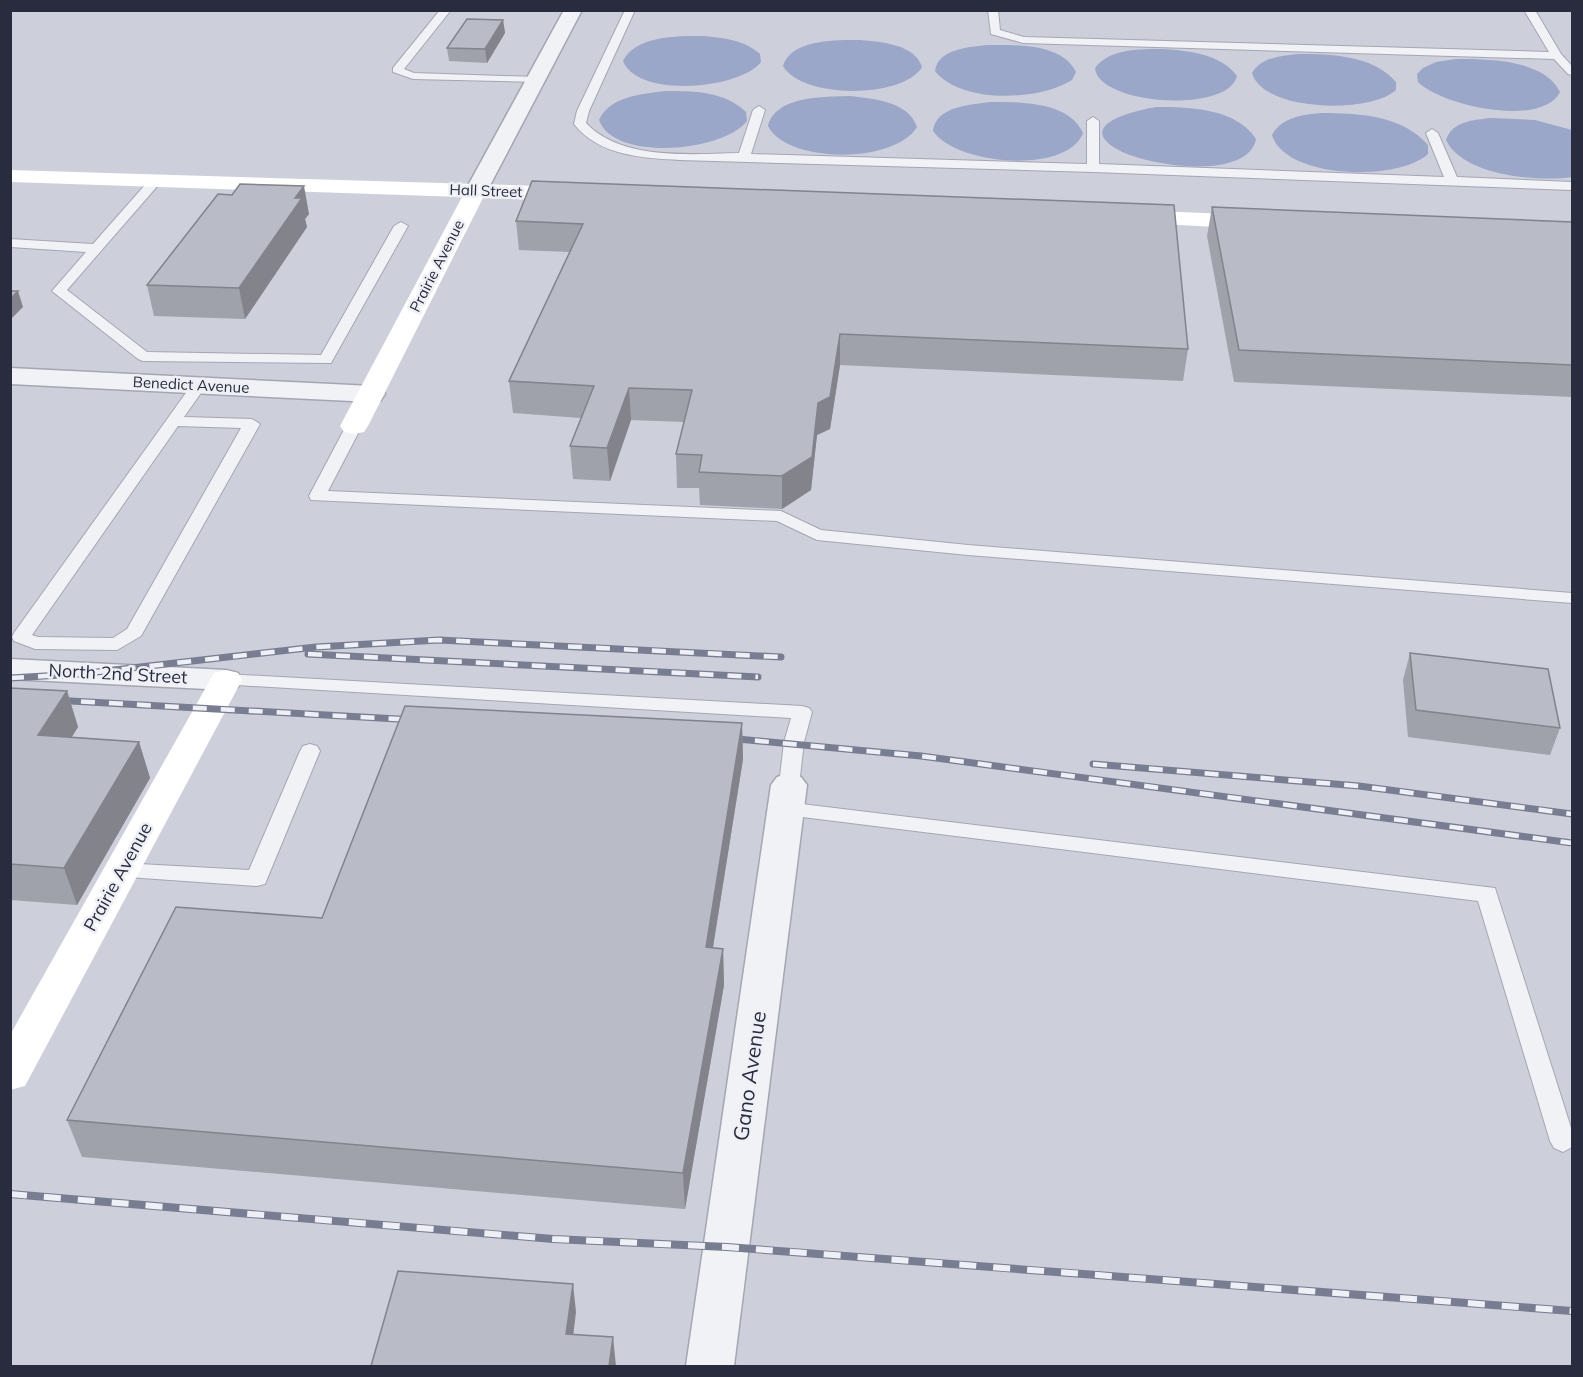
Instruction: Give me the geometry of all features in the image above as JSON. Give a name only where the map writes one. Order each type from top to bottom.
[{"type":"street","name":"Prairie Avenue","points":[[354,426],[573,10]]},
{"type":"street","name":"Hall Street","points":[[10,176],[588,195]]},
{"type":"street","points":[[1110,217],[1276,223]]},
{"type":"street","name":"Benedict Avenue","points":[[10,376],[372,394]]},
{"type":"street","name":"North 2nd Street","points":[[10,669],[226,680]]},
{"type":"street","name":"Prairie Avenue","points":[[10,1074],[226,680]]},
{"type":"street","name":"Gano Avenue","points":[[710,1366],[787,797]]},
{"type":"lane","points":[[446,10],[397,70],[413,76],[536,80]]},
{"type":"lane","points":[[630,10],[583,111],[580,124],[585,133],[621,149],[647,153],[744,157],[1572,186]]},
{"type":"lane","points":[[993,10],[995,32],[1023,40],[1557,56]]},
{"type":"lane","points":[[1529,10],[1557,56],[1572,72]]},
{"type":"lane","points":[[744,157],[759,111]]},
{"type":"lane","points":[[1093,121],[1093,168]]},
{"type":"lane","points":[[1432,133],[1452,181]]},
{"type":"lane","points":[[156,180],[59,291],[143,356],[326,360],[401,226]]},
{"type":"lane","points":[[10,243],[96,249]]},
{"type":"lane","points":[[175,421],[252,424],[134,632],[117,644],[35,643],[21,638],[198,386]]},
{"type":"lane","points":[[354,426],[317,496],[782,516],[816,535],[980,551],[1572,597]]},
{"type":"lane","points":[[226,680],[802,712],[794,742],[787,797],[1487,894],[1563,1141]]},
{"type":"lane","points":[[121,871],[257,878],[310,751]]},
{"type":"shaded area","points":[[11,11],[1572,11],[1572,1366],[11,1366]]},
{"type":"water","points":[[704,36],[741,43],[760,54],[761,62],[749,72],[732,79],[689,86],[647,81],[632,73],[623,61],[629,52],[648,42],[671,37]]},
{"type":"water","points":[[860,40],[887,43],[905,49],[918,59],[922,67],[911,77],[895,85],[852,91],[810,85],[794,77],[783,66],[788,57],[805,46],[828,41]]},
{"type":"water","points":[[988,45],[1024,46],[1049,51],[1069,63],[1076,72],[1072,80],[1058,87],[1021,95],[1001,96],[963,89],[947,82],[935,71],[937,63],[949,53]]},
{"type":"water","points":[[1164,49],[1213,58],[1237,76],[1228,88],[1211,96],[1189,100],[1164,100],[1139,97],[1117,90],[1102,81],[1095,68],[1101,61],[1117,53]]},
{"type":"water","points":[[1298,54],[1337,56],[1364,61],[1387,73],[1396,82],[1396,90],[1383,98],[1364,103],[1318,105],[1296,102],[1275,95],[1260,86],[1252,73],[1266,60]]},
{"type":"water","points":[[1456,59],[1498,61],[1528,67],[1552,81],[1560,92],[1550,103],[1534,109],[1513,111],[1469,105],[1448,99],[1430,91],[1418,82],[1417,74],[1423,68],[1436,62]]},
{"type":"water","points":[[666,91],[698,92],[718,96],[746,112],[747,121],[734,132],[716,140],[670,148],[646,147],[625,142],[609,133],[599,120],[604,112],[619,101],[637,95]]},
{"type":"water","points":[[850,96],[879,100],[898,107],[913,118],[917,127],[905,139],[887,148],[841,155],[818,153],[796,147],[779,138],[768,126],[773,116],[781,108],[791,103],[815,98]]},
{"type":"water","points":[[990,102],[1029,103],[1055,109],[1076,122],[1083,133],[1073,146],[1056,155],[1035,160],[1011,161],[964,152],[945,143],[933,131],[940,116],[947,112],[955,108]]},
{"type":"water","points":[[1156,107],[1197,109],[1224,115],[1237,121],[1256,139],[1249,152],[1235,161],[1193,166],[1170,164],[1129,155],[1115,148],[1105,139],[1103,131],[1106,125],[1115,119]]},
{"type":"water","points":[[1321,113],[1364,115],[1406,127],[1428,145],[1428,154],[1413,163],[1393,169],[1344,172],[1319,168],[1281,150],[1272,135],[1281,124],[1300,116]]},
{"type":"water","points":[[1491,118],[1535,120],[1572,130],[1572,177],[1522,177],[1484,169],[1468,162],[1455,152],[1446,140],[1458,125]]},
{"type":"building","points":[[467,19],[503,20],[485,49],[447,48]]},
{"type":"building","points":[[532,181],[1174,205],[1188,349],[840,334],[830,397],[818,403],[812,457],[782,476],[699,472],[702,455],[676,454],[692,390],[629,388],[607,448],[570,446],[594,386],[509,381],[583,224],[516,221]]},
{"type":"building","points":[[240,184],[304,186],[295,198],[302,198],[239,288],[147,285],[218,194],[232,195]]},
{"type":"building","points":[[1212,207],[1572,222],[1572,365],[1239,350]]},
{"type":"building","points":[[10,291],[18,291],[10,299]]},
{"type":"building","points":[[1410,653],[1548,669],[1560,728],[1416,710]]},
{"type":"building","points":[[10,688],[67,691],[38,735],[139,742],[64,868],[10,864]]},
{"type":"building","points":[[405,706],[742,723],[706,947],[723,949],[683,1173],[67,1120],[176,907],[322,918]]},
{"type":"building","points":[[398,1271],[573,1284],[566,1334],[613,1337],[609,1366],[371,1366]]},
{"type":"railway","points":[[10,678],[79,674],[316,647],[439,640],[781,657]]},
{"type":"railway","points":[[308,654],[758,677]]},
{"type":"railway","points":[[53,700],[416,720]]},
{"type":"railway","points":[[727,738],[921,756],[1572,843]]},
{"type":"railway","points":[[1093,764],[1359,786],[1572,814]]},
{"type":"railway","points":[[10,1194],[553,1239],[727,1247],[1572,1311]]}]
